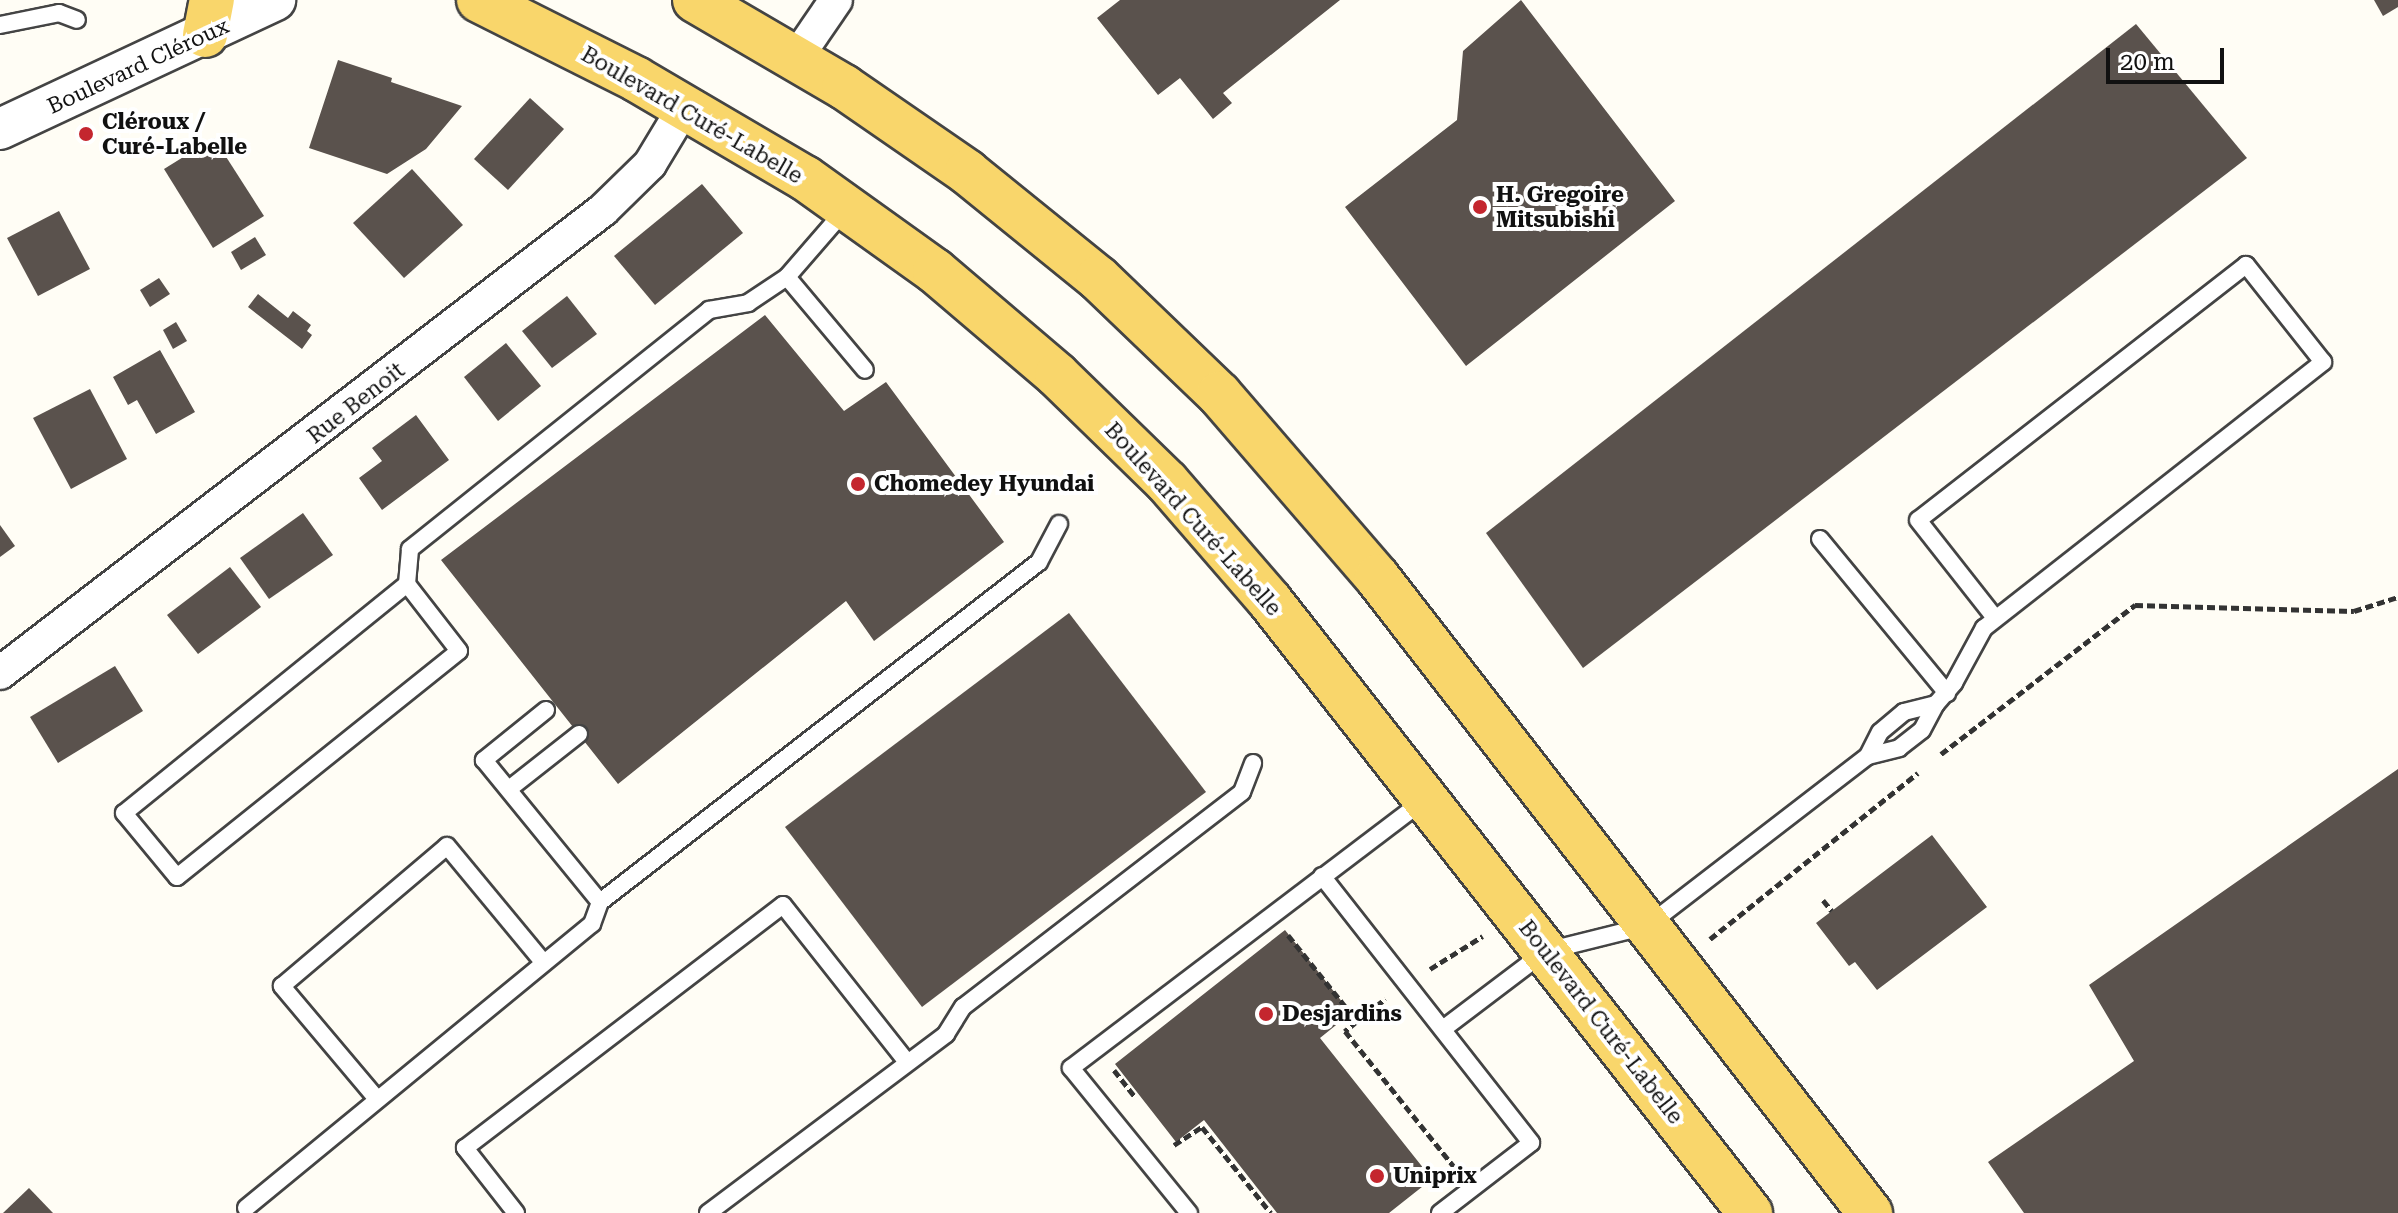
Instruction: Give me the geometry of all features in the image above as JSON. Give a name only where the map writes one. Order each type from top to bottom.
[{"type":"main road","name":"Boulevard Curé-Labelle","points":[[479,0],[685,106],[847,207],[998,322],[1145,460],[1270,601],[1750,1213]]},
{"type":"main road","points":[[695,0],[797,57],[1021,213],[1139,315],[1219,394],[1377,577],[1870,1213]]},
{"type":"street","name":"Boulevard Cléroux","points":[[0,129],[209,18],[275,0]]},
{"type":"street","points":[[797,57],[836,0]]},
{"type":"street","name":"Rue Benoit","points":[[0,673],[603,210],[650,164],[685,106]]},
{"type":"lane","points":[[0,25],[49,14],[77,20]]},
{"type":"lane","points":[[407,584],[124,813],[177,877],[459,651],[407,584],[410,549],[709,310],[748,303],[787,277],[847,207]]},
{"type":"lane","points":[[1443,1029],[1546,951],[1647,926],[1868,756],[1899,748],[1922,730],[1975,639],[1995,618],[2323,362],[2246,265],[1918,520],[1995,618]]},
{"type":"lane","points":[[787,277],[865,370]]},
{"type":"lane","points":[[246,1208],[542,961],[592,924],[600,902],[1039,562],[1059,524]]},
{"type":"lane","points":[[1820,539],[1942,698]]},
{"type":"lane","points":[[1868,756],[1880,732],[1904,712],[1942,698]]},
{"type":"lane","points":[[546,710],[484,760],[600,902]]},
{"type":"lane","points":[[509,789],[579,734]]},
{"type":"lane","points":[[708,1213],[946,1034],[963,1007],[1242,792],[1253,763]]},
{"type":"lane","points":[[1189,1213],[1071,1068],[1426,798]]},
{"type":"lane","points":[[377,1099],[282,986],[447,846],[542,961]]},
{"type":"lane","points":[[1322,876],[1531,1143],[1440,1213]]},
{"type":"lane","points":[[516,1213],[465,1148],[783,905],[907,1062]]},
{"type":"path","points":[[1939,756],[2135,605],[2354,611],[2398,597]]},
{"type":"path","points":[[1708,941],[1927,766]]},
{"type":"path","points":[[1823,900],[1832,911]]},
{"type":"path","points":[[1273,940],[1285,930],[1357,1021]]},
{"type":"path","points":[[1421,976],[1483,935]]},
{"type":"path","points":[[1389,996],[1345,1031],[1457,1170]]},
{"type":"path","points":[[1115,1064],[1111,1067],[1139,1102]]},
{"type":"path","points":[[1167,1136],[1176,1148],[1202,1127],[1271,1213]]},
{"type":"building","points":[[1120,0],[1340,0],[1223,93],[1232,103],[1213,119],[1180,78],[1158,95],[1097,18]]},
{"type":"building","points":[[1521,0],[1675,201],[1466,366],[1345,207],[1457,120],[1463,51]]},
{"type":"building","points":[[2374,0],[2398,0],[2398,7],[2383,16]]},
{"type":"building","points":[[2136,24],[2247,158],[1583,668],[1486,533]]},
{"type":"building","points":[[338,60],[462,106],[426,149],[387,174],[309,148]]},
{"type":"building","points":[[530,98],[564,129],[508,190],[474,159]]},
{"type":"building","points":[[214,138],[264,216],[213,248],[164,169]]},
{"type":"building","points":[[412,169],[463,225],[404,278],[353,223]]},
{"type":"building","points":[[702,184],[743,233],[655,305],[614,256]]},
{"type":"building","points":[[59,211],[90,269],[38,296],[7,238]]},
{"type":"building","points":[[255,237],[266,255],[241,270],[231,252]]},
{"type":"building","points":[[159,278],[170,294],[150,307],[140,290]]},
{"type":"building","points":[[258,294],[288,318],[293,311],[311,325],[307,331],[312,335],[302,349],[248,307]]},
{"type":"building","points":[[567,296],[597,334],[552,368],[522,331]]},
{"type":"building","points":[[765,315],[844,411],[886,382],[1004,542],[874,641],[846,601],[618,784],[441,560]]},
{"type":"building","points":[[176,322],[187,341],[173,349],[163,330]]},
{"type":"building","points":[[506,343],[541,386],[498,421],[464,377]]},
{"type":"building","points":[[160,350],[195,412],[156,434],[137,400],[128,405],[113,377]]},
{"type":"building","points":[[90,389],[127,459],[71,489],[33,418]]},
{"type":"building","points":[[416,415],[449,460],[382,510],[359,478],[382,461],[372,448]]},
{"type":"building","points":[[303,513],[333,555],[269,599],[240,558]]},
{"type":"building","points":[[0,525],[15,546],[0,557]]},
{"type":"building","points":[[230,567],[261,607],[198,654],[167,615]]},
{"type":"building","points":[[1069,613],[1206,792],[922,1007],[785,827]]},
{"type":"building","points":[[115,666],[143,711],[58,763],[30,717]]},
{"type":"building","points":[[2398,769],[2398,1213],[2024,1213],[1988,1162],[2134,1061],[2089,985]]},
{"type":"building","points":[[1932,835],[1987,907],[1877,990],[1855,962],[1849,966],[1816,923]]},
{"type":"building","points":[[1285,930],[1351,1013],[1320,1038],[1432,1179],[1389,1213],[1277,1213],[1204,1120],[1176,1142],[1115,1064]]},
{"type":"building","points":[[29,1188],[53,1213],[3,1213]]},
{"type":"place","name":"Cléroux / Curé-Labelle","points":[[86,134]]},
{"type":"place","name":"H. Gregoire Mitsubishi","points":[[1480,207]]},
{"type":"place","name":"Chomedey Hyundai","points":[[858,484]]},
{"type":"place","name":"Desjardins","points":[[1266,1014]]},
{"type":"place","name":"Uniprix","points":[[1377,1176]]}]
